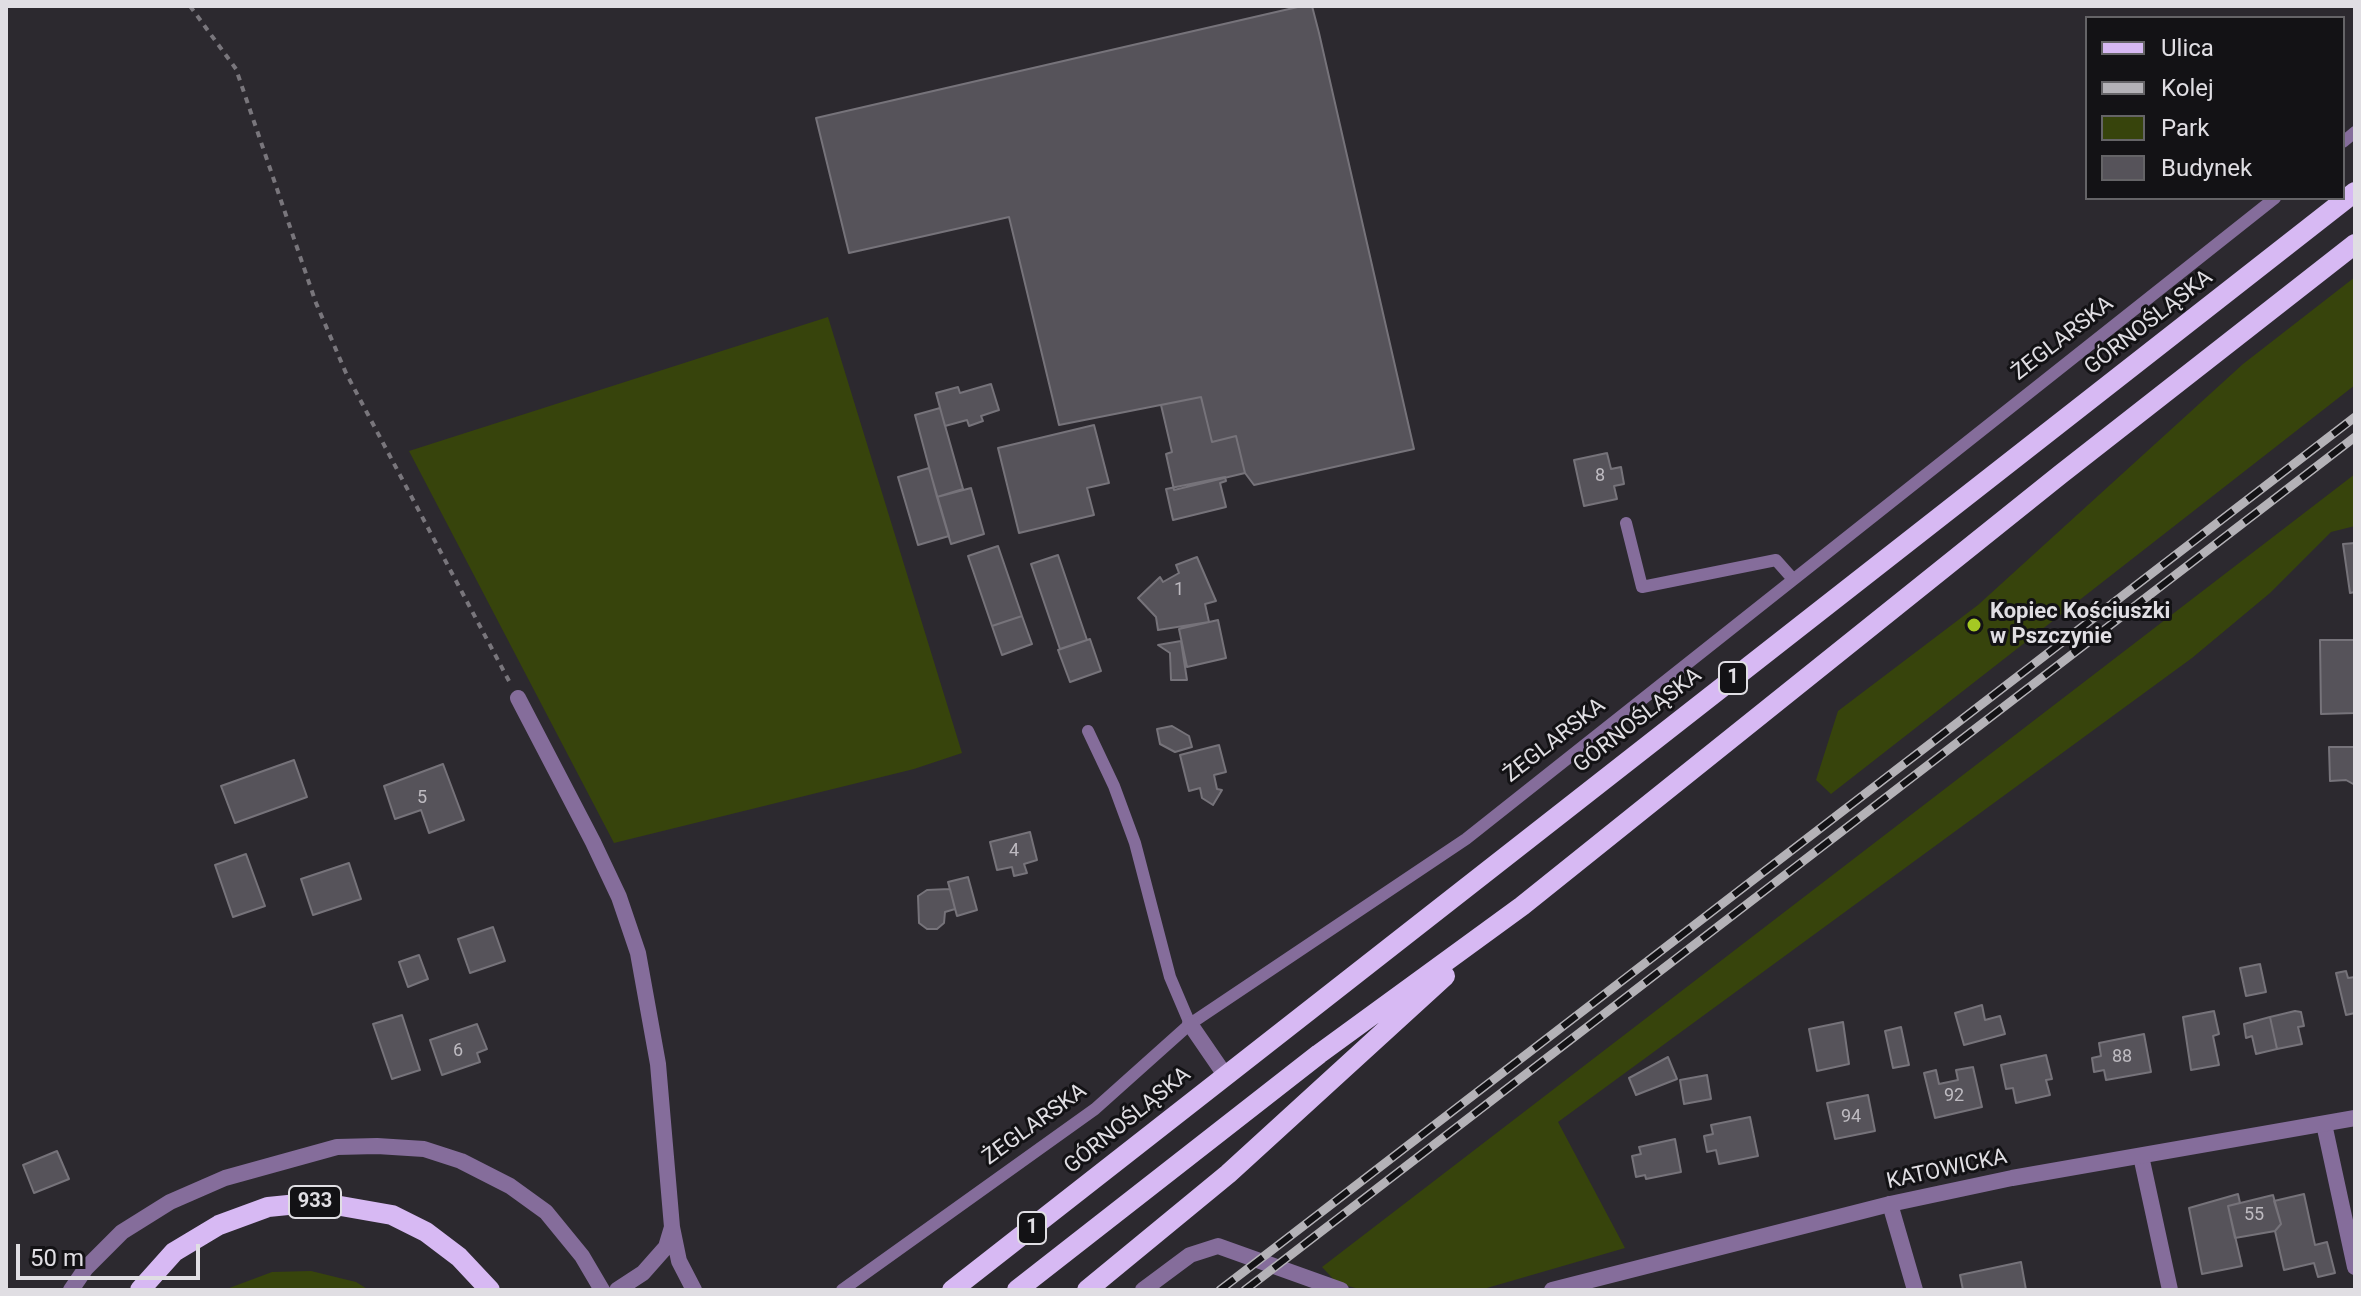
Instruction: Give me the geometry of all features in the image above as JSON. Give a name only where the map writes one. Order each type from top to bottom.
[{"type":"main road","name":"GÓRNOŚLĄSKA","points":[[952,1290],[2345,200]]},
{"type":"main road","name":"1","points":[[1017,1290],[1319,1054],[1522,906],[2049,483],[2355,244]]},
{"type":"main road","points":[[1087,1290],[1228,1174],[1522,906]]},
{"type":"main road","name":"933","points":[[140,1290],[174,1252],[219,1225],[268,1207],[318,1202],[392,1215],[426,1232],[459,1257],[490,1290]]},
{"type":"street","points":[[518,698],[619,897],[638,953],[658,1064],[672,1227],[679,1261],[694,1290]]},
{"type":"street","points":[[1190,1024],[1225,1075]]},
{"type":"street","name":"KATOWICKA","points":[[1552,1290],[1605,1284],[1890,1204],[2355,1118]]},
{"type":"street","points":[[2324,1124],[2355,1267]]},
{"type":"street","points":[[71,1290],[86,1268],[122,1232],[170,1202],[225,1178],[324,1151],[377,1146],[424,1149],[461,1161],[510,1186],[546,1212],[582,1256],[602,1290]]},
{"type":"street","points":[[2141,1156],[2170,1290]]},
{"type":"street","points":[[1890,1204],[1915,1290]]},
{"type":"street","points":[[617,1290],[643,1273],[666,1247],[672,1227]]},
{"type":"street","points":[[1143,1290],[1190,1255],[1218,1246],[1341,1290]]},
{"type":"lane","name":"ŻEGLARSKA","points":[[842,1290],[1095,1109],[1190,1024],[1466,839],[2272,200]]},
{"type":"lane","points":[[1626,523],[1642,587],[1776,560],[1792,578]]},
{"type":"lane","points":[[1088,731],[1114,786],[1135,843],[1170,977],[1190,1024]]},
{"type":"path","points":[[190,6],[236,69],[316,303],[346,373],[518,698]]},
{"type":"green space","points":[[2355,277],[2355,385],[1831,794],[1816,780],[1838,711],[1978,605],[2243,364]]},
{"type":"green space","points":[[828,317],[962,753],[914,769],[614,843],[409,451]]},
{"type":"green space","points":[[2355,474],[2355,526],[2331,532],[2270,593],[2192,658],[1558,1122],[1625,1248],[1480,1290],[1363,1290],[1337,1283],[1322,1267]]},
{"type":"green space","points":[[311,1271],[356,1282],[369,1290],[224,1290],[272,1272]]},
{"type":"building","points":[[1312,6],[1319,33],[1414,449],[1254,485],[1245,473],[1236,436],[1212,442],[1201,397],[1059,425],[1009,217],[849,253],[816,118]]},
{"type":"building","points":[[991,384],[999,410],[981,416],[983,421],[969,426],[967,420],[945,426],[936,393],[958,387],[960,393]]},
{"type":"building","points":[[1201,397],[1212,442],[1236,436],[1245,473],[1174,490],[1166,454],[1172,452],[1161,405]]},
{"type":"building","points":[[940,408],[963,489],[937,497],[915,415]]},
{"type":"building","points":[[1094,425],[1109,483],[1087,488],[1094,515],[1019,533],[998,448]]},
{"type":"building","points":[[1607,453],[1611,469],[1621,467],[1624,484],[1614,486],[1617,499],[1584,506],[1574,460]]},
{"type":"building","points":[[929,468],[949,536],[918,545],[898,477]]},
{"type":"building","points":[[1225,477],[1226,481],[1220,483],[1226,507],[1173,520],[1166,489]]},
{"type":"building","points":[[971,488],[984,534],[951,544],[937,497]]},
{"type":"building","points":[[2355,543],[2355,592],[2350,593],[2343,544]]},
{"type":"building","points":[[998,546],[1022,616],[992,626],[968,556]]},
{"type":"building","points":[[1058,555],[1087,640],[1060,649],[1031,564]]},
{"type":"building","points":[[1197,557],[1216,601],[1205,604],[1209,622],[1158,630],[1156,617],[1138,598],[1160,577],[1163,582],[1179,573],[1176,565]]},
{"type":"building","points":[[1022,616],[1032,644],[1002,655],[992,626]]},
{"type":"building","points":[[1218,620],[1226,658],[1187,667],[1179,629]]},
{"type":"building","points":[[1090,639],[1101,671],[1070,682],[1058,650]]},
{"type":"building","points":[[2320,640],[2355,640],[2355,713],[2321,714]]},
{"type":"building","points":[[1181,641],[1187,680],[1171,680],[1170,653],[1158,645]]},
{"type":"building","points":[[1172,726],[1189,736],[1192,747],[1175,752],[1160,744],[1157,729]]},
{"type":"building","points":[[1219,745],[1226,772],[1214,775],[1217,789],[1222,790],[1213,805],[1202,798],[1200,788],[1189,791],[1180,755]]},
{"type":"building","points":[[2329,747],[2355,747],[2355,785],[2346,780],[2330,781]]},
{"type":"building","points":[[294,760],[307,797],[235,823],[221,786]]},
{"type":"building","points":[[443,764],[464,820],[429,833],[421,810],[395,819],[384,786]]},
{"type":"building","points":[[1030,832],[1037,860],[1024,864],[1027,873],[1014,876],[1012,867],[997,870],[990,842]]},
{"type":"building","points":[[246,854],[265,906],[233,917],[215,865]]},
{"type":"building","points":[[349,863],[361,899],[313,915],[301,879]]},
{"type":"building","points":[[968,877],[977,910],[957,916],[948,882]]},
{"type":"building","points":[[950,889],[955,909],[945,912],[944,923],[937,929],[927,929],[919,923],[918,896],[927,890]]},
{"type":"building","points":[[493,927],[505,961],[470,973],[458,939]]},
{"type":"building","points":[[419,955],[428,979],[408,987],[399,962]]},
{"type":"building","points":[[2260,964],[2266,992],[2246,996],[2240,968]]},
{"type":"building","points":[[2346,971],[2348,978],[2355,977],[2355,1013],[2346,1015],[2336,973]]},
{"type":"building","points":[[1982,1005],[1985,1020],[2000,1016],[2005,1034],[1964,1045],[1955,1013]]},
{"type":"building","points":[[2214,1011],[2219,1034],[2213,1036],[2219,1065],[2191,1070],[2183,1017]]},
{"type":"building","points":[[2301,1012],[2304,1026],[2298,1027],[2302,1044],[2277,1049],[2270,1017]]},
{"type":"building","points":[[402,1015],[420,1070],[392,1079],[373,1024]]},
{"type":"building","points":[[2270,1017],[2277,1049],[2256,1054],[2252,1036],[2246,1038],[2244,1024]]},
{"type":"building","points":[[1843,1022],[1849,1064],[1817,1071],[1809,1029]]},
{"type":"building","points":[[477,1024],[487,1049],[477,1053],[480,1062],[442,1075],[430,1040]]},
{"type":"building","points":[[1901,1027],[1909,1065],[1893,1068],[1885,1031]]},
{"type":"building","points":[[2144,1034],[2151,1072],[2106,1080],[2104,1070],[2094,1072],[2092,1058],[2101,1056],[2099,1043]]},
{"type":"building","points":[[2046,1055],[2052,1079],[2046,1080],[2050,1095],[2016,1103],[2013,1088],[2006,1089],[2001,1065]]},
{"type":"building","points":[[1668,1057],[1677,1079],[1636,1095],[1629,1078]]},
{"type":"building","points":[[1973,1067],[1982,1107],[1935,1118],[1924,1073],[1936,1070],[1939,1084],[1958,1080],[1956,1070]]},
{"type":"building","points":[[1707,1075],[1711,1099],[1684,1104],[1680,1080]]},
{"type":"building","points":[[1868,1095],[1875,1131],[1835,1139],[1827,1103]]},
{"type":"building","points":[[1750,1117],[1758,1156],[1719,1164],[1716,1150],[1707,1152],[1704,1136],[1713,1134],[1711,1125]]},
{"type":"building","points":[[1675,1139],[1681,1172],[1646,1179],[1645,1175],[1636,1177],[1632,1156],[1641,1154],[1639,1147]]},
{"type":"building","points":[[57,1151],[69,1179],[34,1193],[23,1165]]},
{"type":"building","points":[[2238,1194],[2240,1203],[2228,1206],[2242,1266],[2202,1274],[2189,1208]]},
{"type":"building","points":[[2304,1194],[2315,1245],[2327,1242],[2335,1273],[2318,1277],[2314,1263],[2284,1270],[2275,1231],[2281,1224],[2274,1201]]},
{"type":"building","points":[[2273,1195],[2281,1224],[2275,1231],[2235,1238],[2228,1206]]},
{"type":"building","points":[[2021,1262],[2026,1290],[1963,1290],[1960,1275]]},
{"type":"railway","points":[[1220,1290],[2355,417]]},
{"type":"railway","points":[[1245,1290],[2355,437]]},
{"type":"place","name":"Kopiec Kościuszki w Pszczynie","points":[[1974,625]]}]
